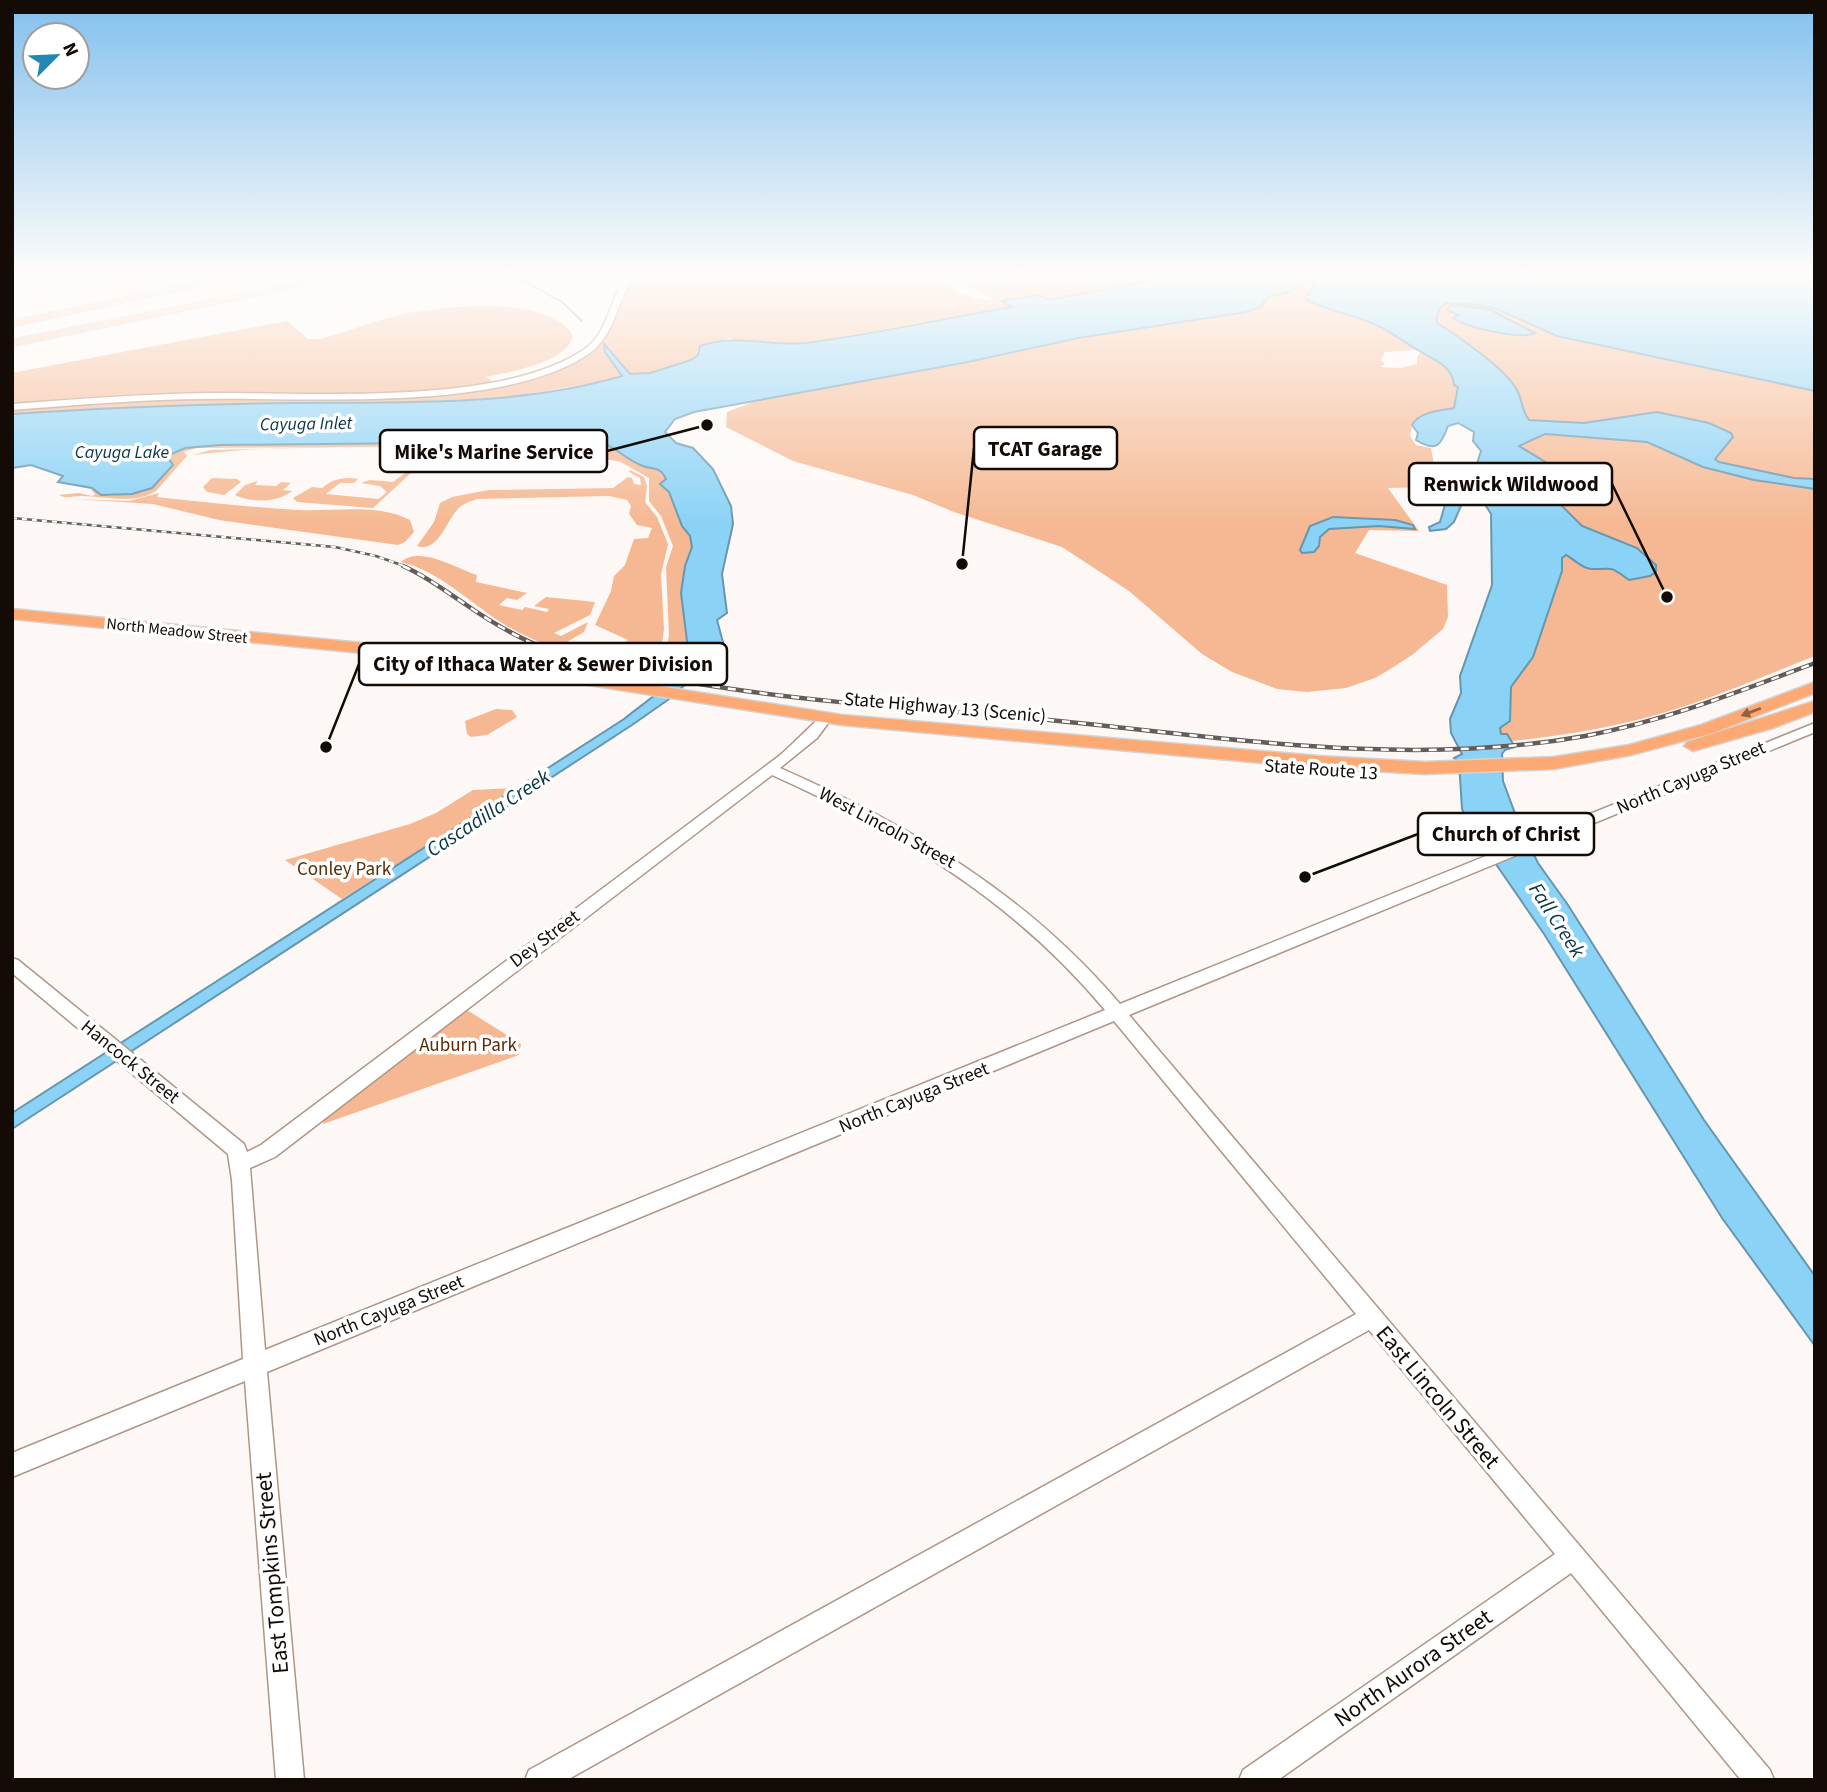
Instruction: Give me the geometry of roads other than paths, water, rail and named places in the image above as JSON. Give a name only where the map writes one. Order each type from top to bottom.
[{"type":"highway","name":"North Meadow Street","points":[[12,614],[341,648],[358,654],[823,721]]},
{"type":"highway","name":"State Route 13","points":[[1546,767],[1675,739],[1815,687]]},
{"type":"highway","name":"State Route 13","points":[[823,721],[949,742],[1294,769],[1425,772],[1610,764],[1673,752],[1767,724],[1815,706]]},
{"type":"highway","name":"State Highway 13 (Scenic)","points":[[823,721],[1063,739]]},
{"type":"highway","name":"State Route 13","points":[[1063,739],[1425,772]]},
{"type":"street","points":[[12,407],[160,397],[428,393],[505,382],[568,360]]},
{"type":"street","name":"Dey Street","points":[[240,1164],[261,1156],[770,769],[823,721]]},
{"type":"street","name":"North Cayuga Street","points":[[12,1465],[1533,845],[1815,727]]},
{"type":"street","name":"West Lincoln Street","points":[[770,769],[904,833],[978,879],[1062,951],[1118,1014]]},
{"type":"street","name":"Hancock Street","points":[[12,964],[237,1150],[240,1164]]},
{"type":"street","name":"East Lincoln Street","points":[[1118,1014],[1760,1780]]},
{"type":"street","name":"East Tompkins Street","points":[[240,1164],[290,1780]]},
{"type":"street","points":[[539,1780],[1370,1317]]},
{"type":"street","name":"North Aurora Street","points":[[1254,1780],[1572,1557]]},
{"type":"water","name":"Cayuga Lake","points":[[610,360],[618,360],[630,374],[650,373],[691,360],[979,360],[694,412],[675,419],[665,432],[676,443],[693,448],[713,469],[731,506],[733,524],[722,574],[727,613],[717,620],[724,646],[721,657],[713,667],[691,679],[672,697],[632,725],[12,1129],[12,1113],[624,719],[661,690],[679,673],[689,657],[681,593],[685,566],[692,547],[690,536],[682,526],[669,492],[660,484],[666,479],[661,472],[637,463],[599,441],[220,445],[185,448],[167,456],[173,465],[152,488],[132,494],[101,495],[92,488],[58,482],[63,476],[31,465],[12,468],[12,414],[188,405],[417,402],[500,398],[582,386],[622,376]]},
{"type":"water","name":"Fall Creek","points":[[1435,360],[1488,360],[1511,382],[1529,420],[1584,423],[1657,412],[1709,423],[1731,433],[1733,437],[1715,459],[1719,462],[1794,478],[1815,479],[1815,489],[1754,480],[1703,467],[1647,442],[1545,434],[1519,446],[1547,463],[1559,484],[1552,493],[1554,498],[1582,526],[1637,548],[1656,565],[1656,572],[1650,576],[1629,580],[1614,570],[1591,569],[1566,555],[1562,558],[1562,571],[1533,657],[1511,687],[1510,721],[1500,728],[1501,734],[1507,734],[1515,747],[1502,754],[1503,781],[1519,824],[1538,863],[1568,905],[1704,1120],[1815,1276],[1815,1346],[1722,1218],[1544,934],[1469,825],[1462,809],[1459,762],[1454,758],[1462,754],[1451,733],[1450,719],[1461,693],[1460,676],[1492,585],[1491,514],[1476,490],[1473,476],[1481,451],[1473,441],[1474,432],[1458,423],[1448,426],[1437,445],[1429,446],[1416,440],[1418,433],[1412,425],[1416,420],[1431,412],[1454,408],[1458,387],[1454,385],[1447,369]]},
{"type":"water","points":[[1668,360],[1815,360],[1815,391]]},
{"type":"water","points":[[1455,486],[1462,486],[1467,492],[1454,522],[1446,529],[1430,531],[1429,527],[1440,522],[1448,494]]},
{"type":"water","points":[[1333,517],[1395,520],[1413,525],[1415,529],[1379,526],[1329,529],[1320,537],[1319,546],[1314,552],[1302,553],[1300,550],[1310,526]]},
{"type":"railway","points":[[12,518],[335,547],[376,556],[407,567]]},
{"type":"railway","points":[[403,566],[524,639],[562,655],[619,669],[716,687],[796,697],[1290,745],[1438,750],[1512,746],[1585,736],[1673,714],[1815,663]]},
{"type":"place","name":"Mike's Marine Service","points":[[707,425]]},
{"type":"place","name":"TCAT Garage","points":[[962,564]]},
{"type":"place","name":"Renwick Wildwood","points":[[1667,597]]},
{"type":"place","name":"City of Ithaca Water & Sewer Division","points":[[326,747]]},
{"type":"place","name":"Church of Christ","points":[[1305,877]]},
{"type":"water label","name":"Cayuga Inlet","points":[[306,424]]},
{"type":"water label","name":"Cascadilla Creek","points":[[488,813]]},
{"type":"park label","name":"Conley Park","points":[[344,869]]},
{"type":"park label","name":"Auburn Park","points":[[468,1045]]}]
